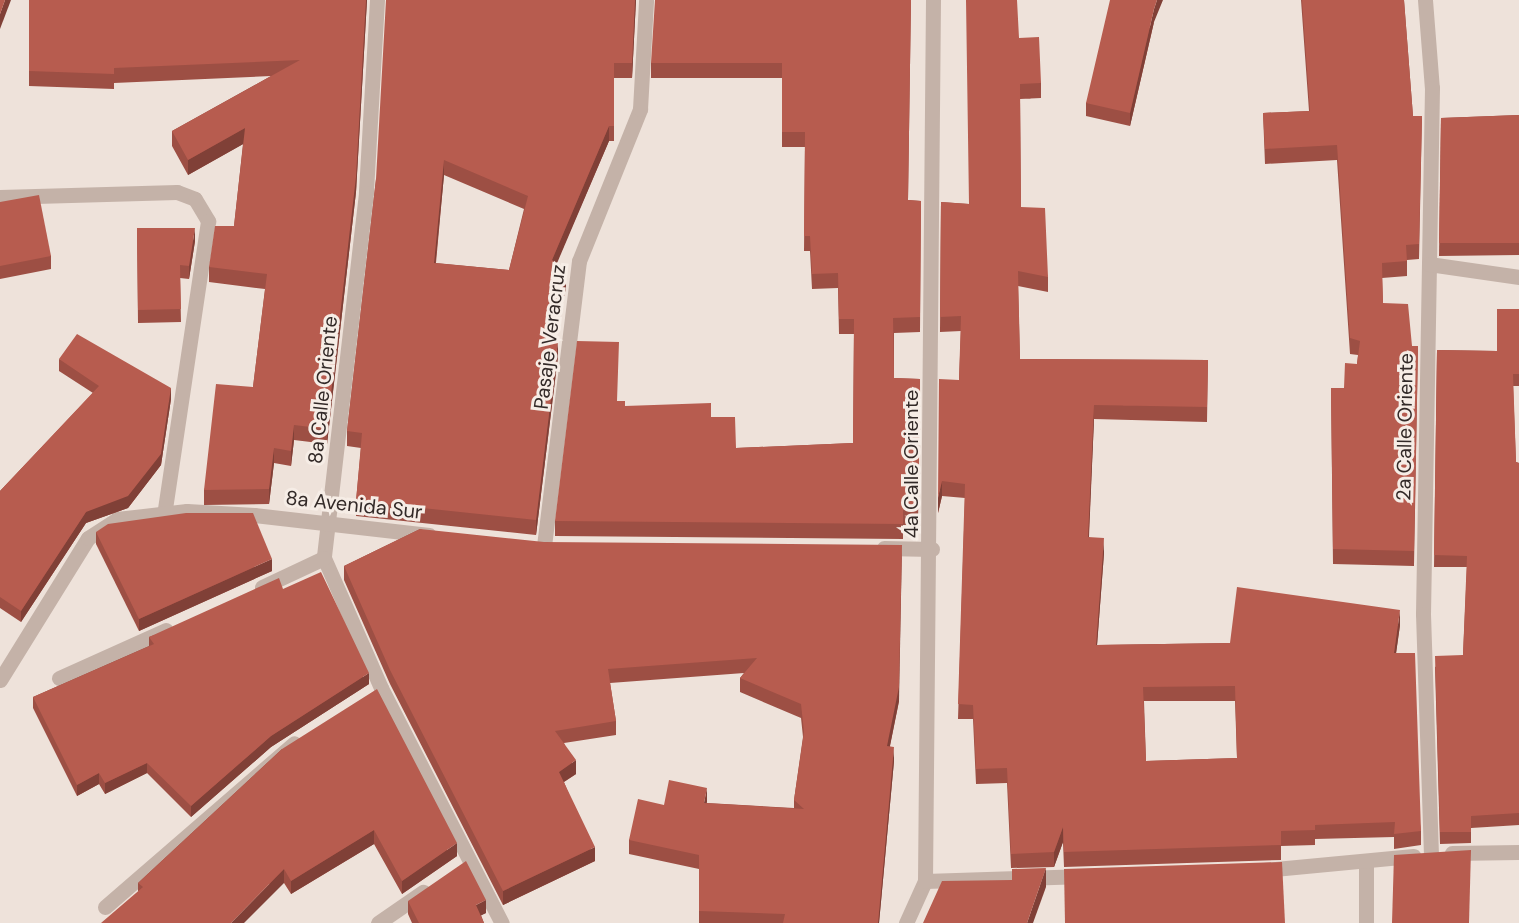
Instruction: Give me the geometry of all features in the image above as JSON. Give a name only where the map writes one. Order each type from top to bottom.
[{"type":"street","name":"8a Calle Oriente","points":[[324,558],[366,194],[377,0]]},
{"type":"street","name":"Pasaje Veracruz","points":[[544,546],[579,261],[640,109],[646,0]]},
{"type":"street","name":"4a Calle Oriente","points":[[906,923],[925,881],[932,549],[933,0]]},
{"type":"street","name":"2a Calle Oriente","points":[[1425,0],[1432,88],[1423,614],[1431,854]]},
{"type":"street","points":[[0,197],[177,192],[195,199],[208,221],[164,514]]},
{"type":"street","points":[[1429,264],[1519,277]]},
{"type":"street","name":"8a Avenida Sur","points":[[0,680],[88,538],[117,519],[164,514],[254,515],[328,526],[442,536]]},
{"type":"street","points":[[521,544],[568,546]]},
{"type":"street","points":[[861,548],[932,549]]},
{"type":"street","points":[[251,592],[324,558],[381,688],[472,857],[502,923]]},
{"type":"street","points":[[59,678],[177,625]]},
{"type":"street","points":[[362,700],[381,688]]},
{"type":"street","points":[[105,907],[276,755],[314,731]]},
{"type":"street","points":[[1248,870],[1366,862],[1431,854],[1519,852]]},
{"type":"street","points":[[453,870],[472,857]]},
{"type":"street","points":[[1366,862],[1366,923]]},
{"type":"street","points":[[925,881],[1105,875]]},
{"type":"street","points":[[378,923],[435,884]]},
{"type":"building","points":[[0,0],[5,0],[0,14]]},
{"type":"building","points":[[29,0],[366,0],[356,177],[327,429],[294,425],[291,451],[274,448],[269,489],[204,490],[216,384],[253,387],[267,274],[209,267],[215,226],[234,226],[245,128],[188,160],[172,131],[300,60],[114,68],[114,74],[29,71]]},
{"type":"building","points":[[386,0],[635,0],[632,63],[614,63],[614,126],[609,126],[552,260],[566,273],[549,341],[558,341],[536,520],[356,501],[362,433],[347,431],[376,179]],"holes":[[[444,160],[528,196],[509,270],[434,263]]]},
{"type":"building","points":[[655,0],[911,0],[908,200],[921,201],[920,317],[893,318],[894,378],[920,379],[918,510],[903,510],[903,524],[555,521],[577,341],[619,342],[617,401],[625,401],[625,406],[711,403],[711,417],[735,417],[736,448],[853,443],[854,319],[839,319],[838,273],[812,274],[810,236],[804,236],[805,132],[782,132],[782,63],[651,63]]},
{"type":"building","points":[[966,0],[1017,0],[1019,38],[1039,37],[1041,83],[1020,84],[1021,207],[1045,208],[1048,277],[1018,271],[1020,359],[1208,360],[1207,407],[1094,405],[1088,537],[1104,538],[1096,645],[1230,643],[1237,587],[1400,610],[1394,653],[1415,653],[1421,831],[1394,834],[1395,822],[1315,825],[1315,830],[1281,831],[1281,845],[1064,852],[1063,827],[1054,852],[1011,854],[1007,768],[976,769],[973,705],[958,704],[965,484],[942,481],[938,498],[939,379],[959,380],[961,316],[940,317],[941,202],[969,204]],"holes":[[[1235,686],[1237,758],[1146,761],[1143,687]]]},
{"type":"building","points":[[1110,0],[1157,0],[1130,113],[1086,103]]},
{"type":"building","points":[[1302,0],[1404,0],[1413,116],[1422,116],[1419,244],[1406,245],[1407,261],[1382,263],[1383,303],[1408,304],[1412,346],[1418,346],[1414,551],[1333,549],[1331,388],[1344,388],[1345,363],[1357,364],[1360,341],[1350,338],[1337,145],[1265,149],[1263,113],[1310,111]]},
{"type":"building","points":[[1519,115],[1519,243],[1439,243],[1441,118]]},
{"type":"building","points":[[39,195],[51,256],[0,266],[0,202]]},
{"type":"building","points":[[137,228],[195,228],[189,266],[180,265],[181,309],[138,310]]},
{"type":"building","points":[[1497,309],[1519,309],[1519,374],[1513,374],[1516,462],[1519,463],[1519,813],[1471,816],[1471,832],[1440,832],[1435,656],[1463,655],[1467,556],[1434,555],[1437,350],[1497,351]]},
{"type":"building","points":[[77,334],[171,388],[161,454],[128,496],[86,512],[21,611],[0,597],[0,491],[99,386],[59,359]]},
{"type":"building","points":[[186,513],[253,513],[272,559],[139,619],[96,532],[108,524]]},
{"type":"building","points":[[420,529],[544,542],[902,545],[899,687],[887,746],[894,747],[878,923],[783,923],[785,914],[699,911],[699,855],[629,840],[638,799],[664,805],[669,780],[707,788],[704,803],[804,809],[794,800],[804,732],[801,704],[740,678],[757,658],[608,669],[616,721],[555,731],[576,760],[559,772],[595,847],[503,891],[390,670],[344,566]]},
{"type":"building","points":[[321,572],[369,673],[271,736],[191,806],[147,763],[105,783],[99,773],[77,785],[33,697],[154,644],[149,637],[279,578],[283,589]]},
{"type":"building","points":[[377,689],[457,843],[402,881],[374,830],[291,881],[284,869],[231,923],[101,923],[143,887],[138,883],[282,749]]},
{"type":"building","points":[[1471,850],[1469,923],[1392,923],[1394,855]]},
{"type":"building","points":[[466,861],[486,900],[476,905],[484,923],[419,923],[408,901]]},
{"type":"building","points":[[1282,862],[1285,923],[1065,923],[1064,869]]},
{"type":"building","points":[[1046,868],[1027,923],[923,923],[942,881],[1012,880],[1012,869]]}]
